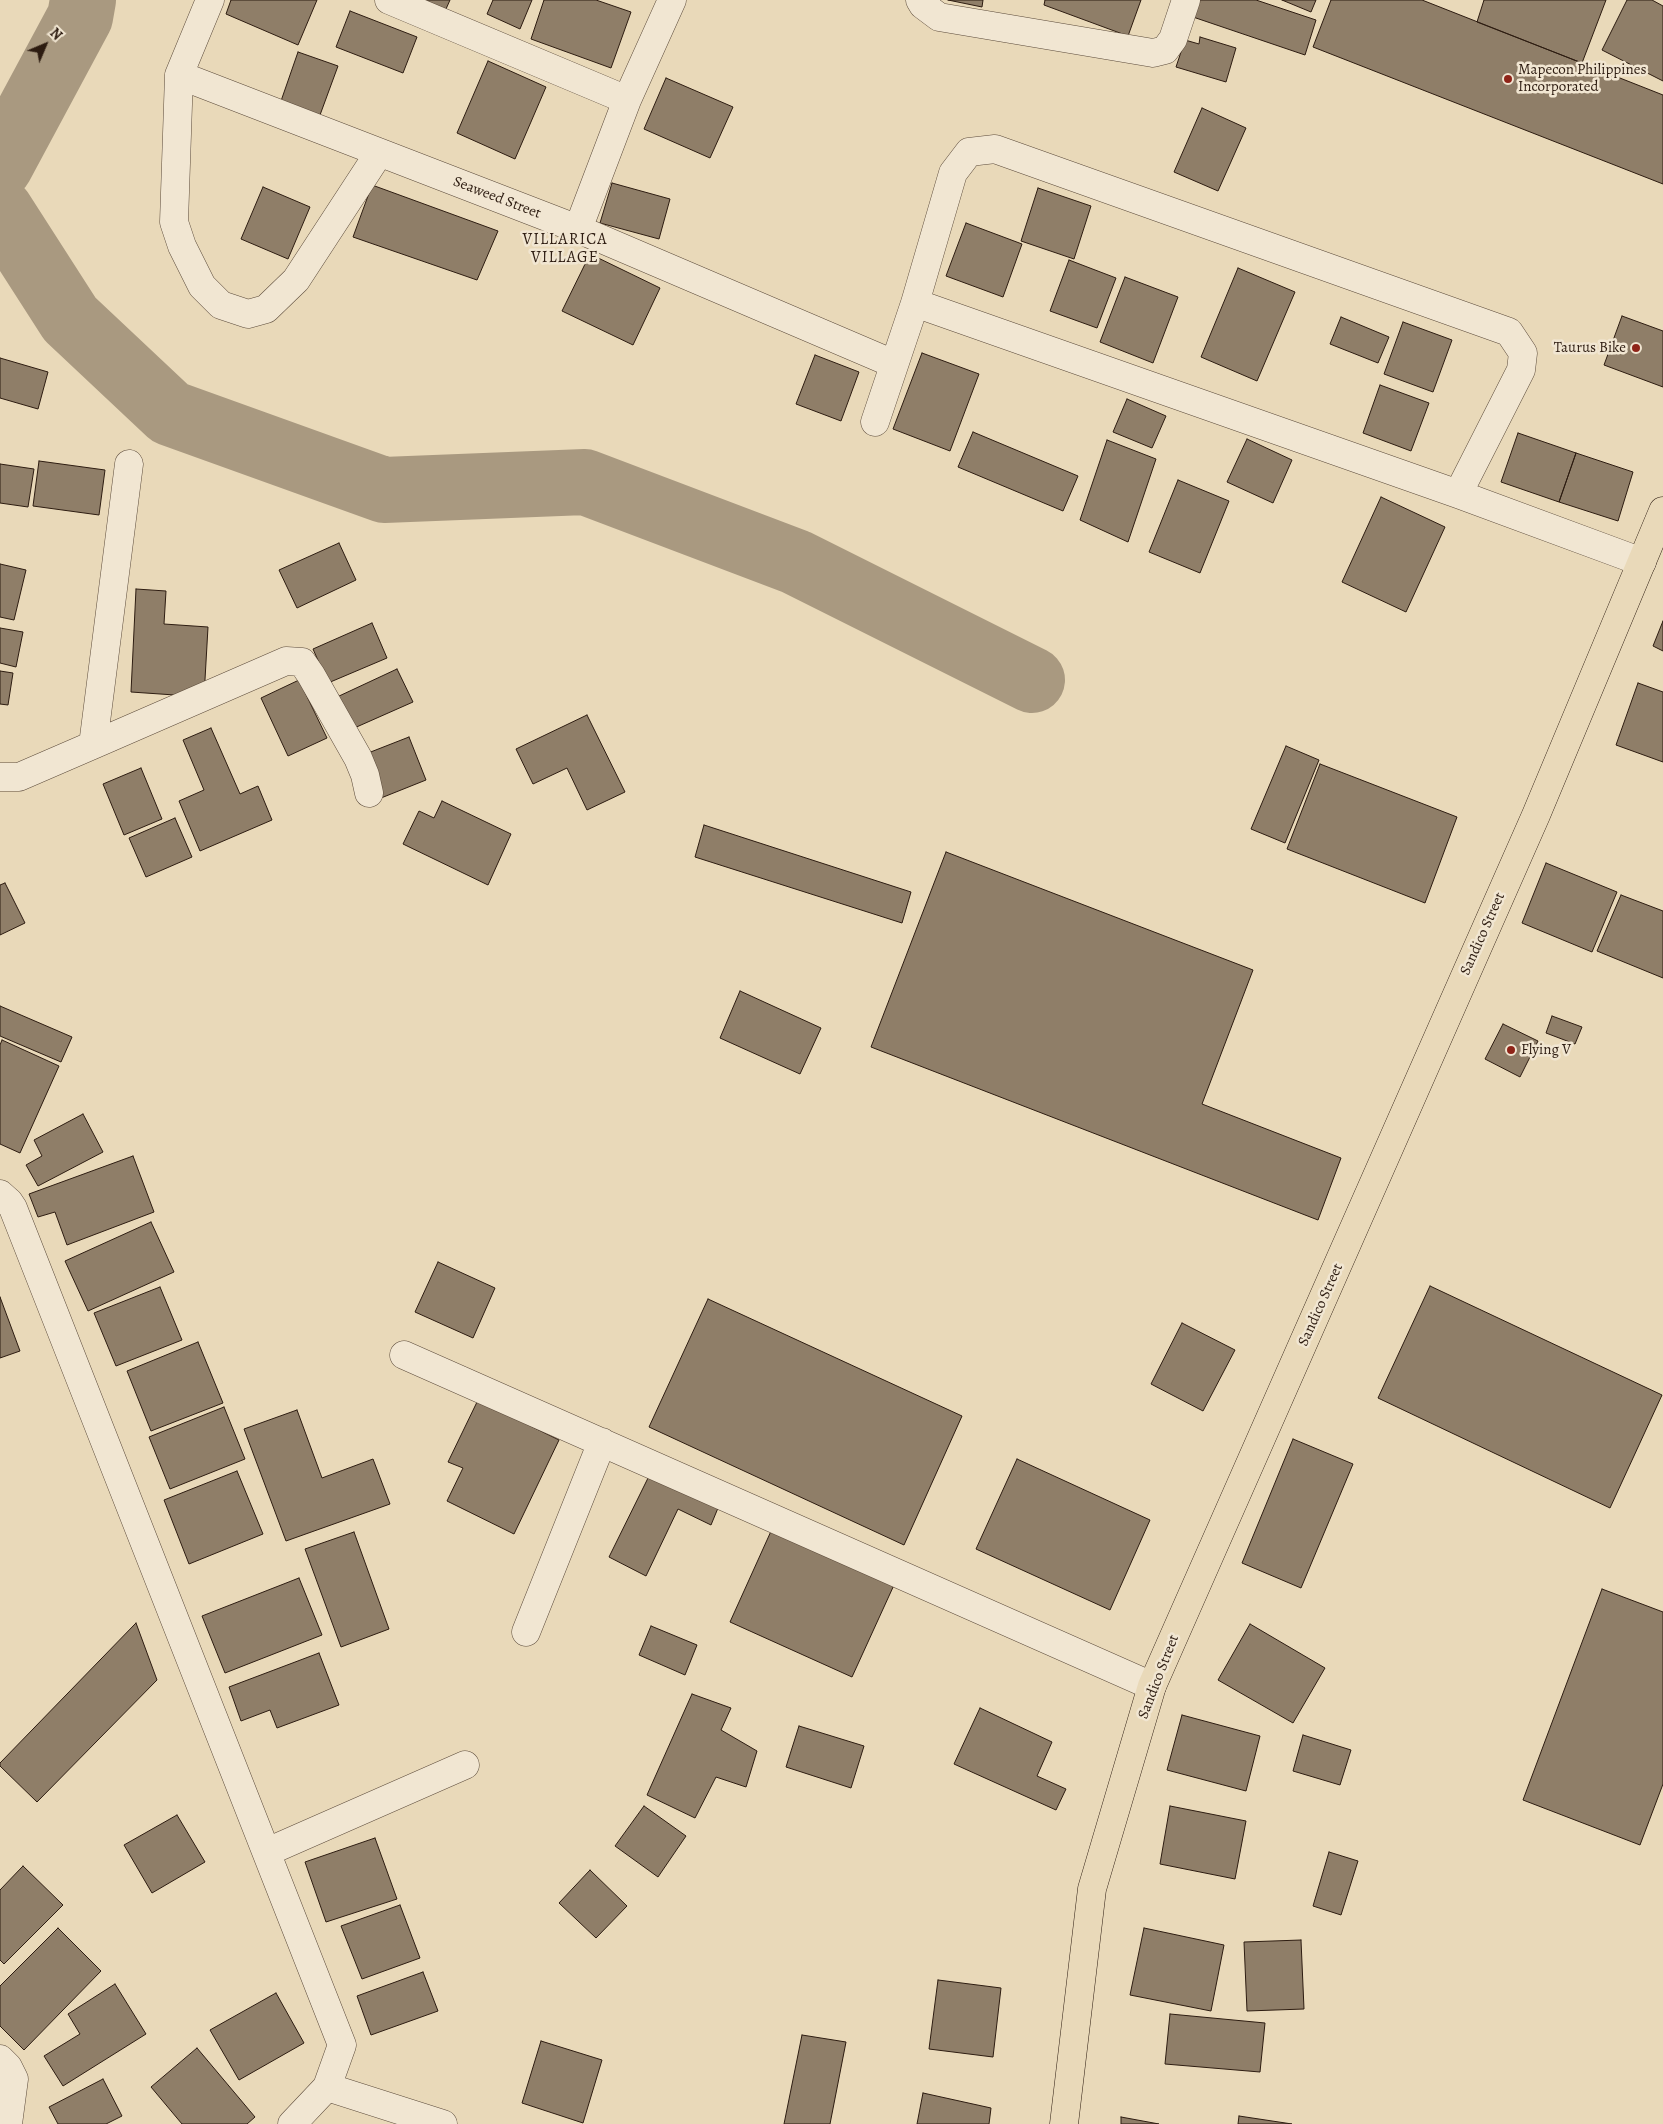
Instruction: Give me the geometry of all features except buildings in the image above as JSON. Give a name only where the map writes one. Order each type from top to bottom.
[{"type":"main road","name":"Sandico Street","points":[[1064,2124],[1092,1890],[1152,1686],[1536,814],[1663,511]]},
{"type":"street","points":[[210,0],[178,75],[174,222],[182,246],[202,286],[221,305],[248,314],[266,309],[296,280],[379,153]]},
{"type":"street","points":[[389,0],[627,100]]},
{"type":"street","points":[[578,229],[627,100],[672,0]]},
{"type":"street","points":[[920,0],[922,5],[939,17],[1153,53],[1164,50],[1173,39],[1186,0]]},
{"type":"street","name":"Seaweed Street","points":[[178,75],[578,229],[894,364]]},
{"type":"street","points":[[875,422],[915,302],[953,173],[969,152],[995,149],[1509,332],[1523,353],[1521,370],[1458,494]]},
{"type":"street","points":[[915,302],[1458,494],[1642,562]]},
{"type":"street","points":[[93,745],[129,464]]},
{"type":"street","points":[[0,777],[19,777],[286,661],[302,662],[311,675],[358,758],[365,775],[369,794]]},
{"type":"street","points":[[0,1194],[13,1208],[342,2045],[327,2087],[292,2124]]},
{"type":"street","points":[[404,1355],[1152,1686]]},
{"type":"street","points":[[526,1632],[602,1442]]},
{"type":"street","points":[[267,1852],[465,1766]]},
{"type":"street","points":[[0,2059],[8,2067],[14,2079],[8,2124]]},
{"type":"street","points":[[327,2087],[443,2124]]},
{"type":"waterway","points":[[0,166],[80,17],[83,0]]},
{"type":"waterway","points":[[0,210],[70,319],[170,413],[384,490],[585,482],[796,562],[1032,680]]},
{"type":"place","name":"Mapecon Philippines Incorporated","points":[[1508,79]]},
{"type":"place","name":"Taurus Bike","points":[[1636,348]]},
{"type":"place","name":"Flying V","points":[[1511,1050]]},
{"type":"district","name":"VILLARICA VILLAGE","points":[[565,249]]}]
